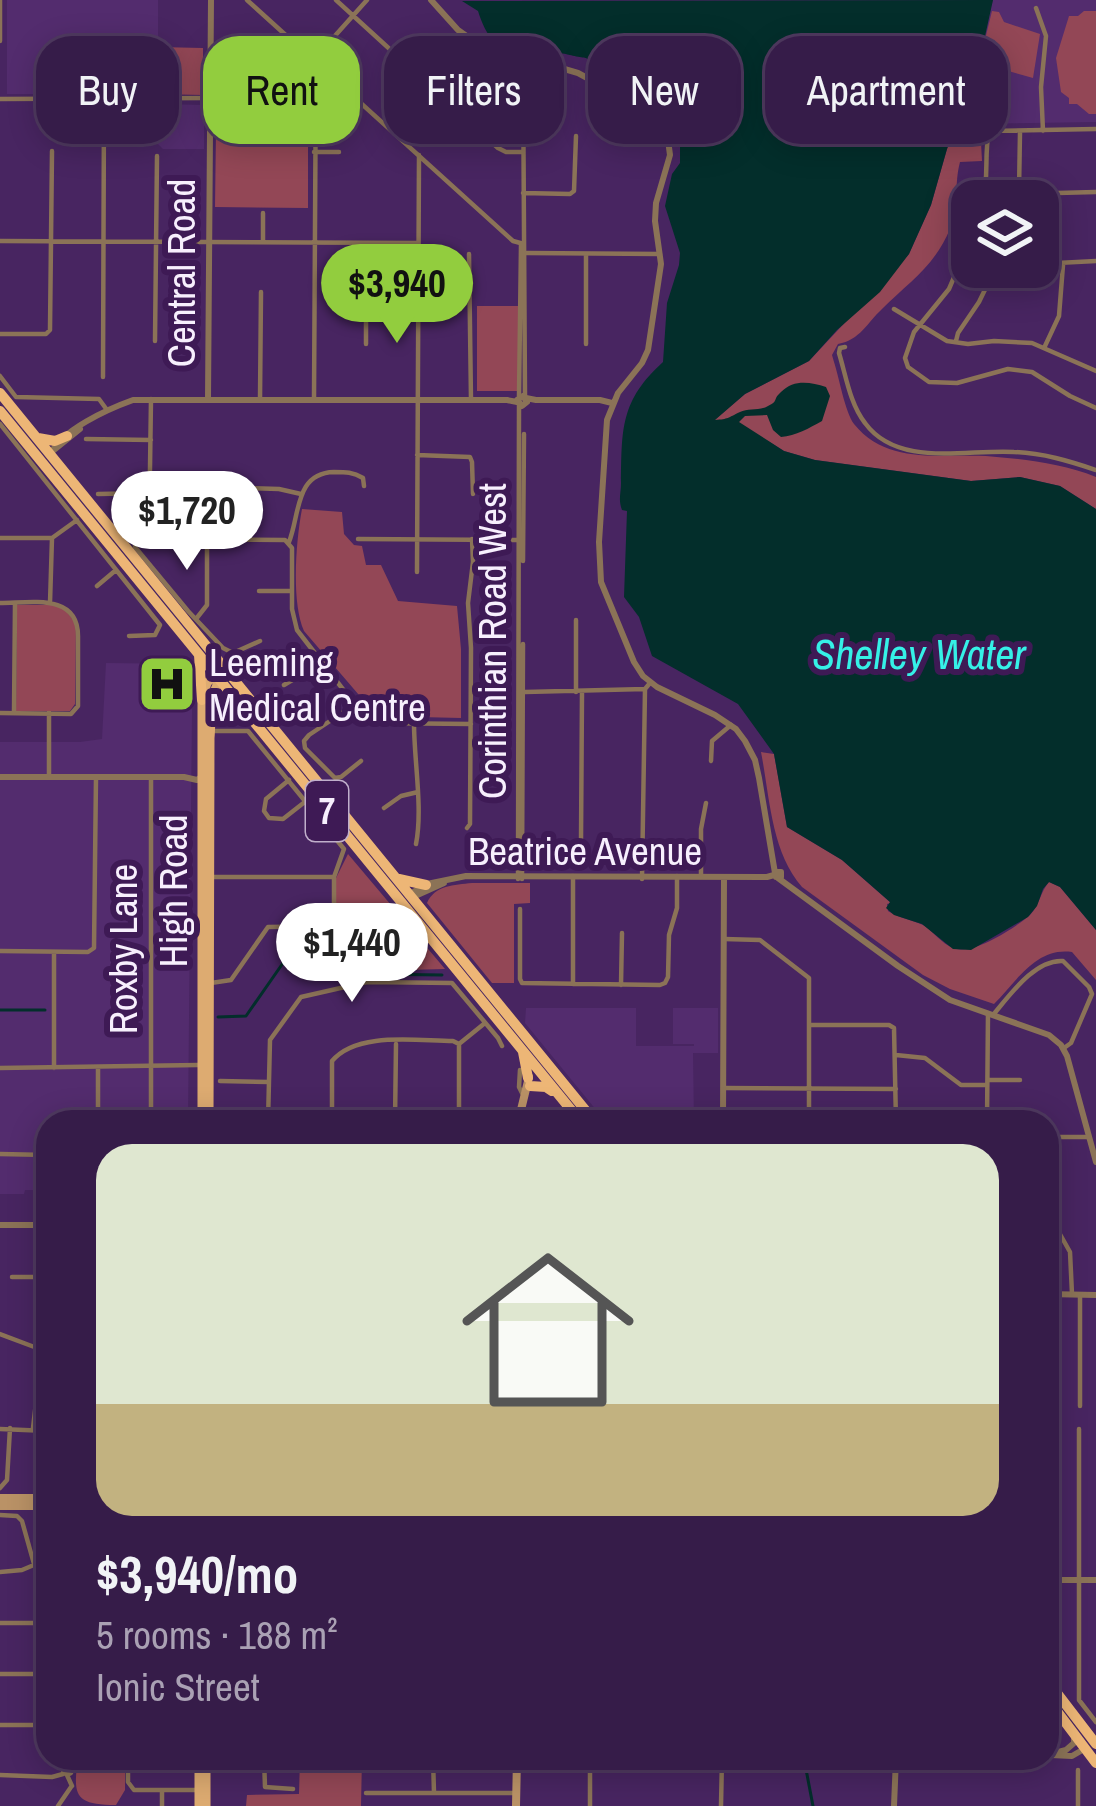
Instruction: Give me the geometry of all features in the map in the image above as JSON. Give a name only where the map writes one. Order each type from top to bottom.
[{"type":"highway","name":"7","points":[[0,393],[199,655],[221,673],[236,700],[409,901],[522,1051],[533,1074]]},
{"type":"highway","name":"7","points":[[0,411],[35,453],[54,464],[221,673],[396,878],[533,1074],[580,1110]]},
{"type":"highway","points":[[35,436],[55,441],[68,438]]},
{"type":"highway","points":[[54,464],[68,438]]},
{"type":"highway","points":[[199,655],[207,704],[221,697],[236,700]]},
{"type":"highway","points":[[396,878],[427,887],[422,898],[409,901]]},
{"type":"highway","points":[[533,1074],[570,1110]]},
{"type":"highway","points":[[1059,1692],[1091,1725],[1087,1748]]},
{"type":"highway","points":[[1059,1713],[1096,1764]]},
{"type":"main road","name":"High Road","points":[[205,1067],[209,983],[203,776],[207,683],[221,673]]},
{"type":"main road","name":"High Road","points":[[205,1110],[203,776],[211,731],[207,704]]},
{"type":"main road","points":[[522,1110],[533,1074]]},
{"type":"main road","points":[[0,1506],[36,1503]]},
{"type":"main road","points":[[202,1770],[202,1806]]},
{"type":"main road","points":[[516,1806],[517,1770]]},
{"type":"street","points":[[0,0],[0,41]]},
{"type":"street","name":"Central Road","points":[[209,0],[209,36]]},
{"type":"street","points":[[248,0],[288,36]]},
{"type":"street","points":[[336,0],[498,148],[523,152]]},
{"type":"street","points":[[334,36],[367,0]]},
{"type":"street","points":[[431,0],[464,36]]},
{"type":"street","points":[[1036,8],[1046,36],[1043,131]]},
{"type":"street","points":[[564,69],[647,111],[661,125],[670,155],[655,208],[662,254],[648,350],[612,403],[605,431],[599,573],[647,686],[642,878]]},
{"type":"street","points":[[0,99],[36,99]]},
{"type":"street","points":[[360,101],[513,241],[523,244]]},
{"type":"street","points":[[988,180],[989,131],[1096,129]]},
{"type":"street","points":[[1019,180],[1020,132]]},
{"type":"street","points":[[523,194],[574,191],[576,136]]},
{"type":"street","points":[[103,377],[104,144]]},
{"type":"street","name":"Central Road","points":[[208,399],[209,144]]},
{"type":"street","points":[[314,144],[314,400]]},
{"type":"street","name":"Corinthian Road West","points":[[520,877],[523,144]]},
{"type":"street","points":[[0,334],[46,334],[50,330],[52,151]]},
{"type":"street","points":[[314,152],[339,152]]},
{"type":"street","points":[[417,572],[419,155]]},
{"type":"street","points":[[155,341],[157,156]]},
{"type":"street","points":[[1059,195],[1096,192]]},
{"type":"street","points":[[263,213],[263,242]]},
{"type":"street","points":[[0,241],[418,243]]},
{"type":"street","points":[[366,243],[366,344]]},
{"type":"street","points":[[523,253],[662,254]]},
{"type":"street","points":[[470,254],[471,400]]},
{"type":"street","points":[[586,254],[586,344]]},
{"type":"street","points":[[1059,265],[1096,261]]},
{"type":"street","points":[[1045,347],[1059,316],[1063,265]]},
{"type":"street","points":[[951,284],[919,325],[905,359],[908,368],[928,382],[957,383],[1008,369],[1034,372],[1096,408]]},
{"type":"street","points":[[956,343],[986,288]]},
{"type":"street","points":[[260,399],[261,292]]},
{"type":"street","points":[[894,309],[944,340],[1032,343],[1096,371]]},
{"type":"street","points":[[844,368],[862,420],[892,445],[915,452],[1018,452],[1096,470]]},
{"type":"street","points":[[0,376],[12,394],[23,398],[98,399],[107,410]]},
{"type":"street","points":[[149,538],[151,399]]},
{"type":"street","points":[[68,438],[107,410],[133,400],[612,403]]},
{"type":"street","points":[[0,424],[160,626],[154,635],[129,636]]},
{"type":"street","points":[[86,439],[151,440]]},
{"type":"street","points":[[35,453],[54,464]]},
{"type":"street","points":[[417,455],[470,457],[472,494]]},
{"type":"street","points":[[364,486],[359,474],[328,472],[313,477],[301,494],[289,542],[295,625],[371,723],[471,724]]},
{"type":"street","points":[[240,488],[279,488],[301,494]]},
{"type":"street","points":[[98,494],[150,494]]},
{"type":"street","points":[[0,538],[52,538],[76,520]]},
{"type":"street","points":[[50,603],[52,538]]},
{"type":"street","points":[[195,619],[207,605],[207,538]]},
{"type":"street","points":[[358,538],[522,540]]},
{"type":"street","points":[[260,641],[230,653],[195,619],[134,544],[135,539],[289,542]]},
{"type":"street","points":[[467,828],[472,539]]},
{"type":"street","points":[[97,586],[116,570]]},
{"type":"street","points":[[259,591],[292,591]]},
{"type":"street","points":[[0,603],[65,607],[78,624],[76,711],[0,713]]},
{"type":"street","points":[[14,712],[15,603]]},
{"type":"street","points":[[576,620],[581,842]]},
{"type":"street","points":[[284,685],[321,663]]},
{"type":"street","points":[[521,692],[647,686],[731,725],[755,760],[778,875],[915,979],[950,1000],[1049,1035],[1064,1048],[1096,1162]]},
{"type":"street","points":[[354,705],[309,735],[304,744],[334,778],[361,761]]},
{"type":"street","points":[[49,713],[49,777]]},
{"type":"street","points":[[414,723],[416,844]]},
{"type":"street","points":[[711,761],[712,741],[731,725]]},
{"type":"street","points":[[209,983],[231,980],[268,927],[334,926],[334,877],[344,849],[246,730],[211,731]]},
{"type":"street","points":[[0,777],[203,776]]},
{"type":"street","points":[[0,952],[92,951],[96,777]]},
{"type":"street","name":"Roxby Lane","points":[[151,777],[151,1110]]},
{"type":"street","points":[[289,780],[266,799],[264,812],[269,818],[284,819],[306,801]]},
{"type":"street","points":[[384,808],[401,796],[418,792]]},
{"type":"street","points":[[700,878],[706,803]]},
{"type":"street","name":"Beatrice Avenue","points":[[427,887],[520,877],[778,875]]},
{"type":"street","points":[[206,877],[334,877]]},
{"type":"street","points":[[573,877],[573,985]]},
{"type":"street","points":[[520,909],[523,983],[665,983],[677,878]]},
{"type":"street","points":[[723,1110],[724,878]]},
{"type":"street","points":[[621,985],[622,933]]},
{"type":"street","points":[[724,939],[760,940],[808,976],[809,1110]]},
{"type":"street","points":[[54,952],[54,1068]]},
{"type":"street","points":[[987,1110],[990,1014],[1049,961],[1063,962],[1092,994],[1071,1043],[1064,1048]]},
{"type":"street","points":[[268,1110],[270,1040],[306,994],[363,982],[447,982],[456,986],[502,1046]]},
{"type":"street","points":[[459,1110],[459,1044],[485,1022]]},
{"type":"street","points":[[810,1025],[894,1028],[896,1110]]},
{"type":"street","points":[[332,1110],[333,1058],[371,1041],[459,1044]]},
{"type":"street","points":[[395,1110],[396,1041]]},
{"type":"street","points":[[896,1055],[926,1058],[961,1085],[1020,1080]]},
{"type":"street","points":[[0,1067],[205,1067]]},
{"type":"street","points":[[98,1068],[98,1110]]},
{"type":"street","points":[[220,1082],[269,1082]]},
{"type":"street","points":[[723,1088],[896,1089]]},
{"type":"street","points":[[1059,1137],[1089,1137]]},
{"type":"street","points":[[0,1154],[36,1155]]},
{"type":"street","points":[[0,1225],[36,1225]]},
{"type":"street","points":[[1059,1232],[1070,1252],[1076,1295],[1080,1406]]},
{"type":"street","points":[[12,1277],[36,1277]]},
{"type":"street","points":[[1059,1294],[1096,1295]]},
{"type":"street","points":[[0,1334],[36,1348]]},
{"type":"street","points":[[33,1428],[36,1402]]},
{"type":"street","points":[[0,1488],[7,1480],[10,1428]]},
{"type":"street","points":[[0,1429],[36,1429]]},
{"type":"street","points":[[1079,1429],[1079,1700],[1091,1725]]},
{"type":"street","points":[[0,1506],[22,1521],[34,1564],[0,1572]]},
{"type":"street","points":[[1059,1580],[1096,1580]]},
{"type":"street","points":[[0,1623],[36,1623]]},
{"type":"street","points":[[0,1674],[36,1674]]},
{"type":"street","points":[[0,1725],[36,1725]]},
{"type":"street","points":[[1059,1751],[1073,1746],[1070,1726]]},
{"type":"street","points":[[0,1775],[47,1775],[60,1770]]},
{"type":"street","points":[[58,1806],[72,1786],[68,1770]]},
{"type":"street","points":[[129,1770],[130,1787],[137,1790],[202,1790]]},
{"type":"street","points":[[265,1770],[266,1787],[293,1789]]},
{"type":"street","points":[[433,1770],[434,1793]]},
{"type":"street","points":[[590,1770],[590,1806]]},
{"type":"street","points":[[721,1806],[722,1770]]},
{"type":"street","points":[[893,1770],[894,1806]]},
{"type":"street","points":[[1078,1770],[1078,1806]]},
{"type":"street","points":[[162,1790],[162,1806]]},
{"type":"street","points":[[366,1792],[517,1793]]},
{"type":"shaded area","points":[[7,0],[158,0],[158,36],[36,36],[36,94],[7,94]]},
{"type":"shaded area","points":[[993,0],[1096,0],[1096,122],[1008,123],[1008,36],[983,36]]},
{"type":"shaded area","points":[[992,11],[999,12],[1004,22],[1040,34],[1033,78],[1008,71],[1008,36],[986,36]]},
{"type":"shaded area","points":[[1096,11],[1096,114],[1069,104],[1061,92],[1056,58],[1069,16]]},
{"type":"shaded area","points":[[179,47],[203,48],[203,95],[179,95]]},
{"type":"shaded area","points":[[179,104],[203,105],[204,149],[163,149],[158,144],[179,144]]},
{"type":"shaded area","points":[[216,144],[308,144],[308,208],[215,207]]},
{"type":"shaded area","points":[[949,144],[981,144],[982,161],[960,162],[957,180],[951,180],[951,226],[944,242],[920,273],[858,335],[838,344],[832,355],[851,419],[867,437],[898,452],[1028,460],[1083,472],[1096,477],[1096,509],[1060,486],[1020,477],[971,481],[815,460],[712,422],[745,394],[809,361],[909,254],[931,205]]},
{"type":"shaded area","points":[[477,306],[519,306],[519,391],[477,391]]},
{"type":"shaded area","points":[[302,509],[342,512],[344,534],[354,545],[362,546],[366,565],[381,565],[398,601],[457,606],[461,718],[377,716],[304,631],[296,588]]},
{"type":"shaded area","points":[[17,605],[58,605],[76,624],[75,704],[70,711],[16,711]]},
{"type":"shaded area","points":[[106,663],[186,664],[192,710],[188,1110],[36,1110],[36,1190],[0,1194],[0,742],[102,739]]},
{"type":"shaded area","points":[[761,752],[774,754],[787,827],[842,860],[891,903],[888,911],[923,925],[953,948],[971,948],[1030,915],[1049,882],[1060,887],[1096,930],[1096,980],[1072,952],[1038,960],[994,1004],[923,975],[802,887],[778,841]]},
{"type":"shaded area","points":[[348,854],[445,969],[366,971],[339,956],[336,878]]},
{"type":"shaded area","points":[[472,883],[530,883],[530,903],[514,904],[514,983],[492,983],[427,903],[440,889]]},
{"type":"shaded area","points":[[526,1008],[636,1008],[636,1046],[694,1046],[673,1044],[673,1008],[718,1008],[718,1053],[693,1053],[694,1110],[596,1110],[525,1023]]},
{"type":"shaded area","points":[[77,1770],[125,1770],[125,1790],[116,1805],[84,1800]]},
{"type":"shaded area","points":[[300,1770],[362,1770],[361,1806],[246,1806],[247,1795],[299,1794]]},
{"type":"water","name":"Shelley Water","points":[[993,0],[985,36],[765,36],[765,144],[949,144],[931,205],[909,254],[880,292],[809,361],[745,394],[715,420],[765,408],[791,385],[814,384],[826,387],[830,396],[822,421],[807,429],[781,437],[767,415],[745,416],[739,422],[784,451],[815,460],[971,481],[1020,477],[1060,486],[1096,509],[1096,930],[1060,887],[1049,882],[1028,917],[971,950],[953,949],[922,924],[894,915],[886,908],[890,902],[842,860],[787,827],[774,754],[738,704],[652,656],[639,617],[624,597],[627,511],[620,503],[626,417],[638,390],[663,362],[667,303],[680,253],[665,206],[672,174],[680,163],[680,144],[741,144],[741,36],[588,36],[588,60],[564,54],[564,36],[490,36],[478,11],[462,1]]},
{"type":"waterway","points":[[218,1017],[246,1016],[288,960],[339,960],[367,974],[442,975]]},
{"type":"waterway","points":[[0,1010],[45,1010]]},
{"type":"waterway","points":[[806,1770],[813,1806]]},
{"type":"place","name":"Leeming Medical Centre","points":[[167,684]]}]
